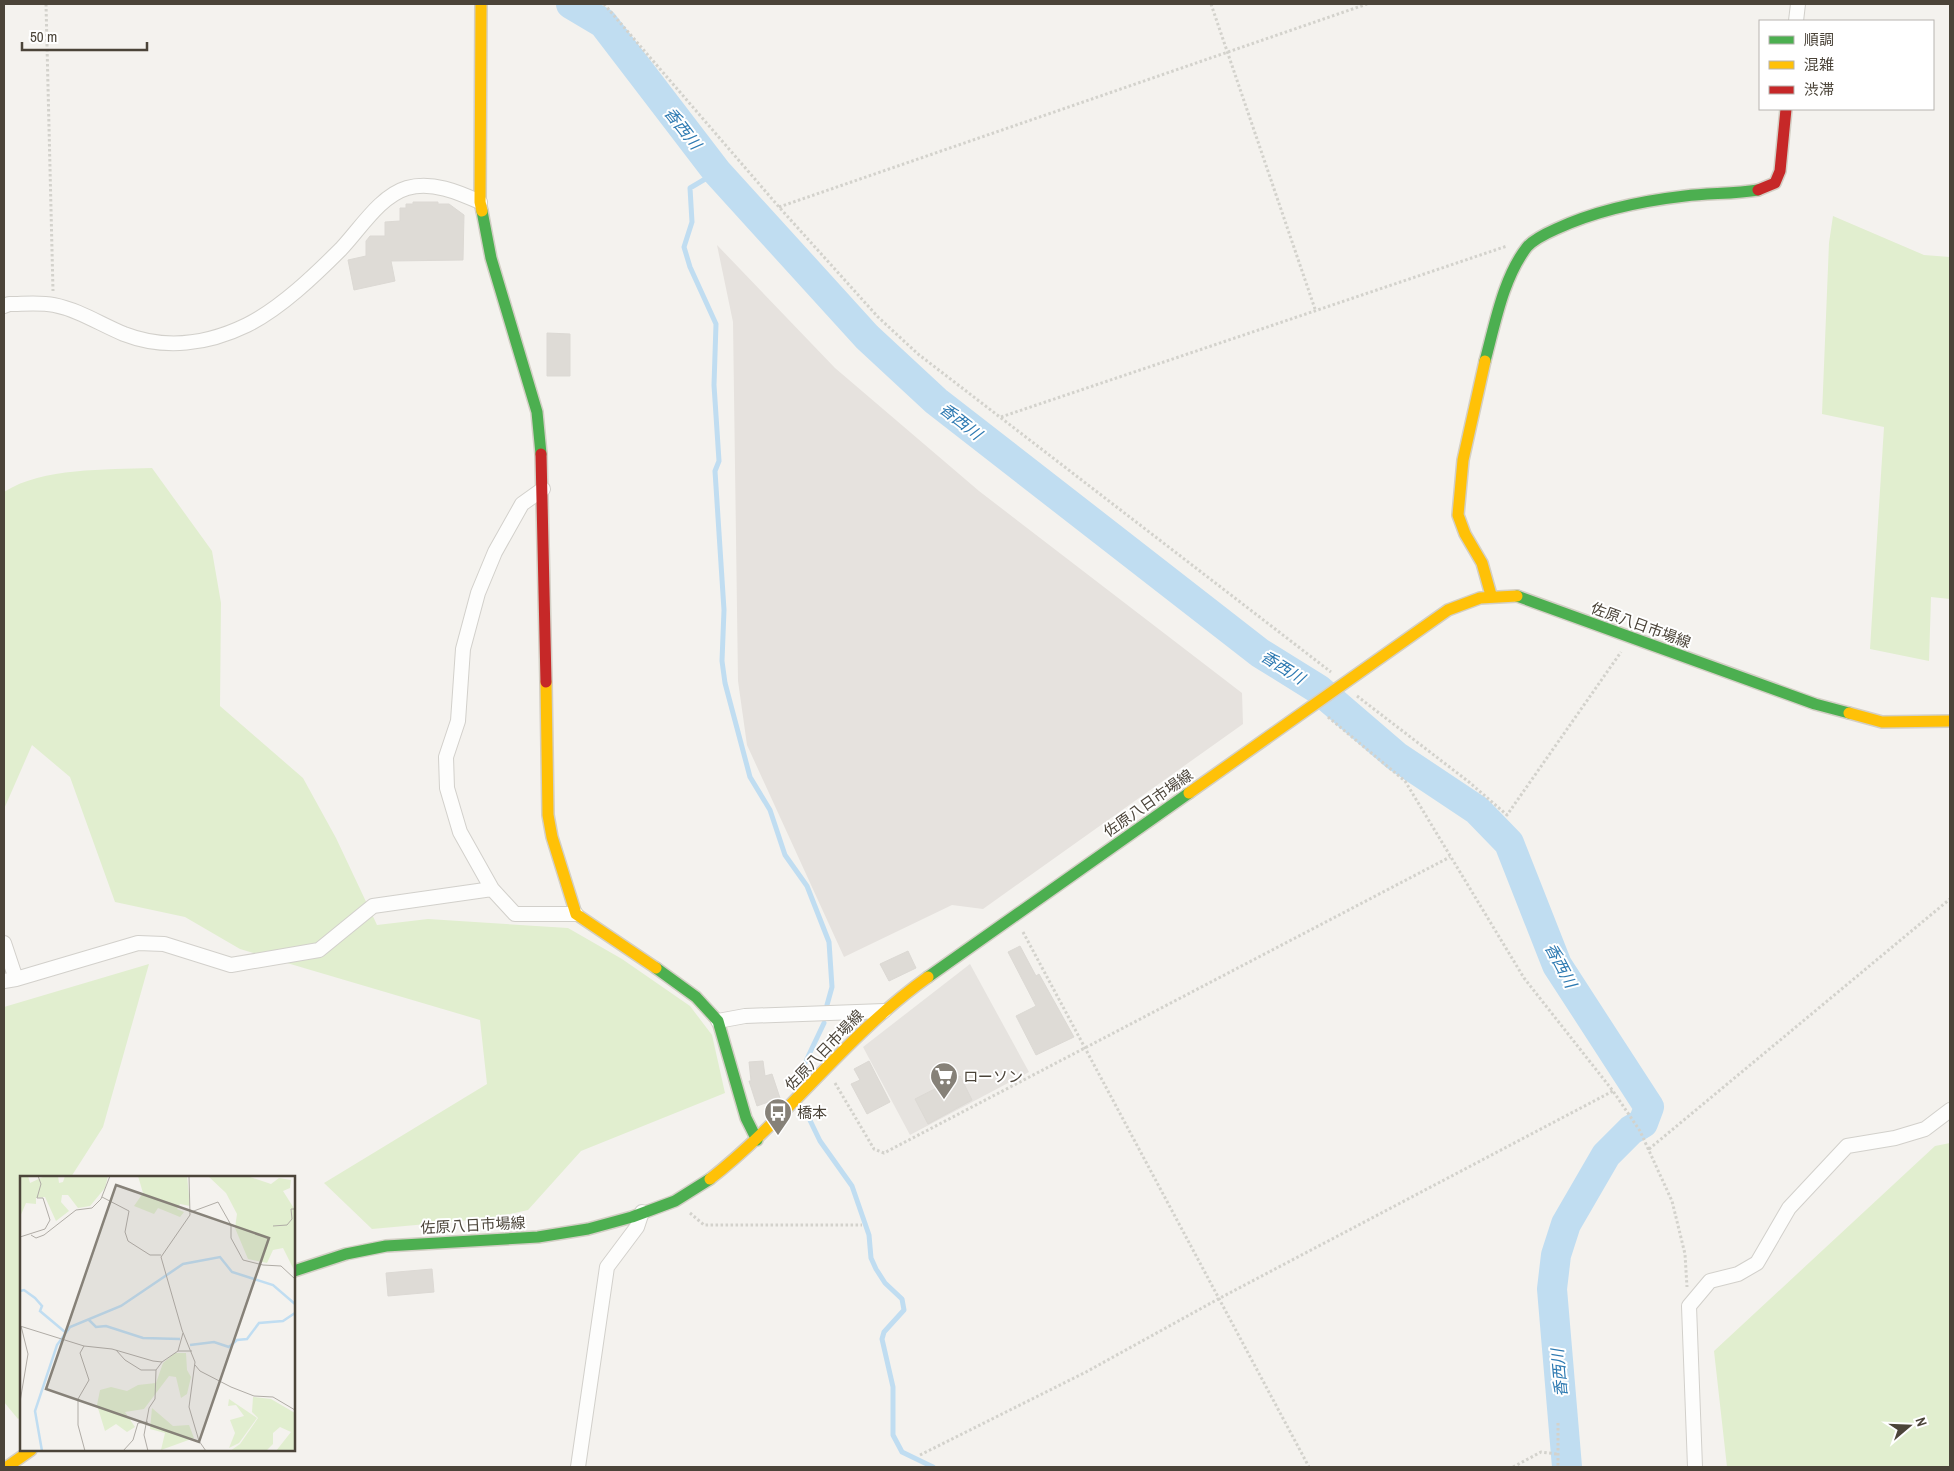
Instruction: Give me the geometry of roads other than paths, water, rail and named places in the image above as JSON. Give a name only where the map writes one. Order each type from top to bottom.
[{"type":"street","points":[[481,4],[480,202],[491,258],[537,412],[543,489],[548,815],[552,837],[576,914]]},
{"type":"street","points":[[1796,20],[1798,4]]},
{"type":"street","points":[[1491,595],[1482,562],[1465,534],[1458,516],[1457,495],[1462,459],[1497,318],[1514,266],[1527,246],[1579,218],[1623,206],[1708,194],[1761,190],[1774,182],[1780,171],[1786,110]]},
{"type":"street","points":[[4,306],[9,304],[53,305],[84,315],[125,334],[170,345],[206,341],[248,324],[294,293],[342,248],[380,204],[407,188],[431,186],[447,189],[480,202]]},
{"type":"street","points":[[543,489],[522,504],[495,552],[478,593],[463,649],[458,721],[446,757],[447,788],[460,832],[492,889],[515,914],[576,914],[696,997],[718,1021],[746,1118],[757,1140]]},
{"type":"street","name":"佐原八日市場線","points":[[295,1271],[322,1260],[399,1244],[558,1235],[596,1227],[676,1201],[719,1172],[757,1140],[884,1011],[1014,915],[1317,704],[1448,610],[1469,600],[1491,595],[1514,595],[1815,704],[1882,722],[1948,724]]},
{"type":"street","points":[[4,943],[10,980],[138,943],[164,944],[231,965],[320,950],[373,906],[492,889]]},
{"type":"street","points":[[718,1021],[745,1016],[884,1011]]},
{"type":"street","points":[[1695,1467],[1688,1306],[1710,1281],[1738,1274],[1757,1263],[1789,1208],[1847,1146],[1895,1138],[1925,1129],[1950,1110]]},
{"type":"street","points":[[578,1467],[607,1266],[638,1227],[642,1212]]},
{"type":"street","points":[[7,1467],[30,1451]]},
{"type":"waterway","name":"香西川","points":[[571,4],[603,23],[717,172],[867,337],[936,401],[1260,653],[1318,689],[1396,756],[1477,810],[1509,843],[1557,965],[1649,1107],[1643,1123],[1631,1130],[1606,1155],[1566,1224],[1556,1255],[1552,1289],[1567,1467]]},
{"type":"waterway","points":[[717,172],[690,188],[692,222],[684,247],[690,267],[716,324],[714,385],[719,461],[715,471],[724,610],[722,661],[725,683],[750,777],[770,810],[785,855],[807,886],[829,942],[832,987],[827,1005]]},
{"type":"waterway","points":[[795,1088],[824,1023]]},
{"type":"waterway","points":[[805,1110],[820,1141],[852,1186],[869,1235],[871,1258],[876,1269],[885,1283],[902,1299],[904,1310],[884,1332],[882,1339],[893,1387],[893,1435],[902,1452],[933,1467]]},
{"type":"place","name":"ローソン","points":[[944,1100]]},
{"type":"place","name":"橋本","points":[[778,1136]]}]
